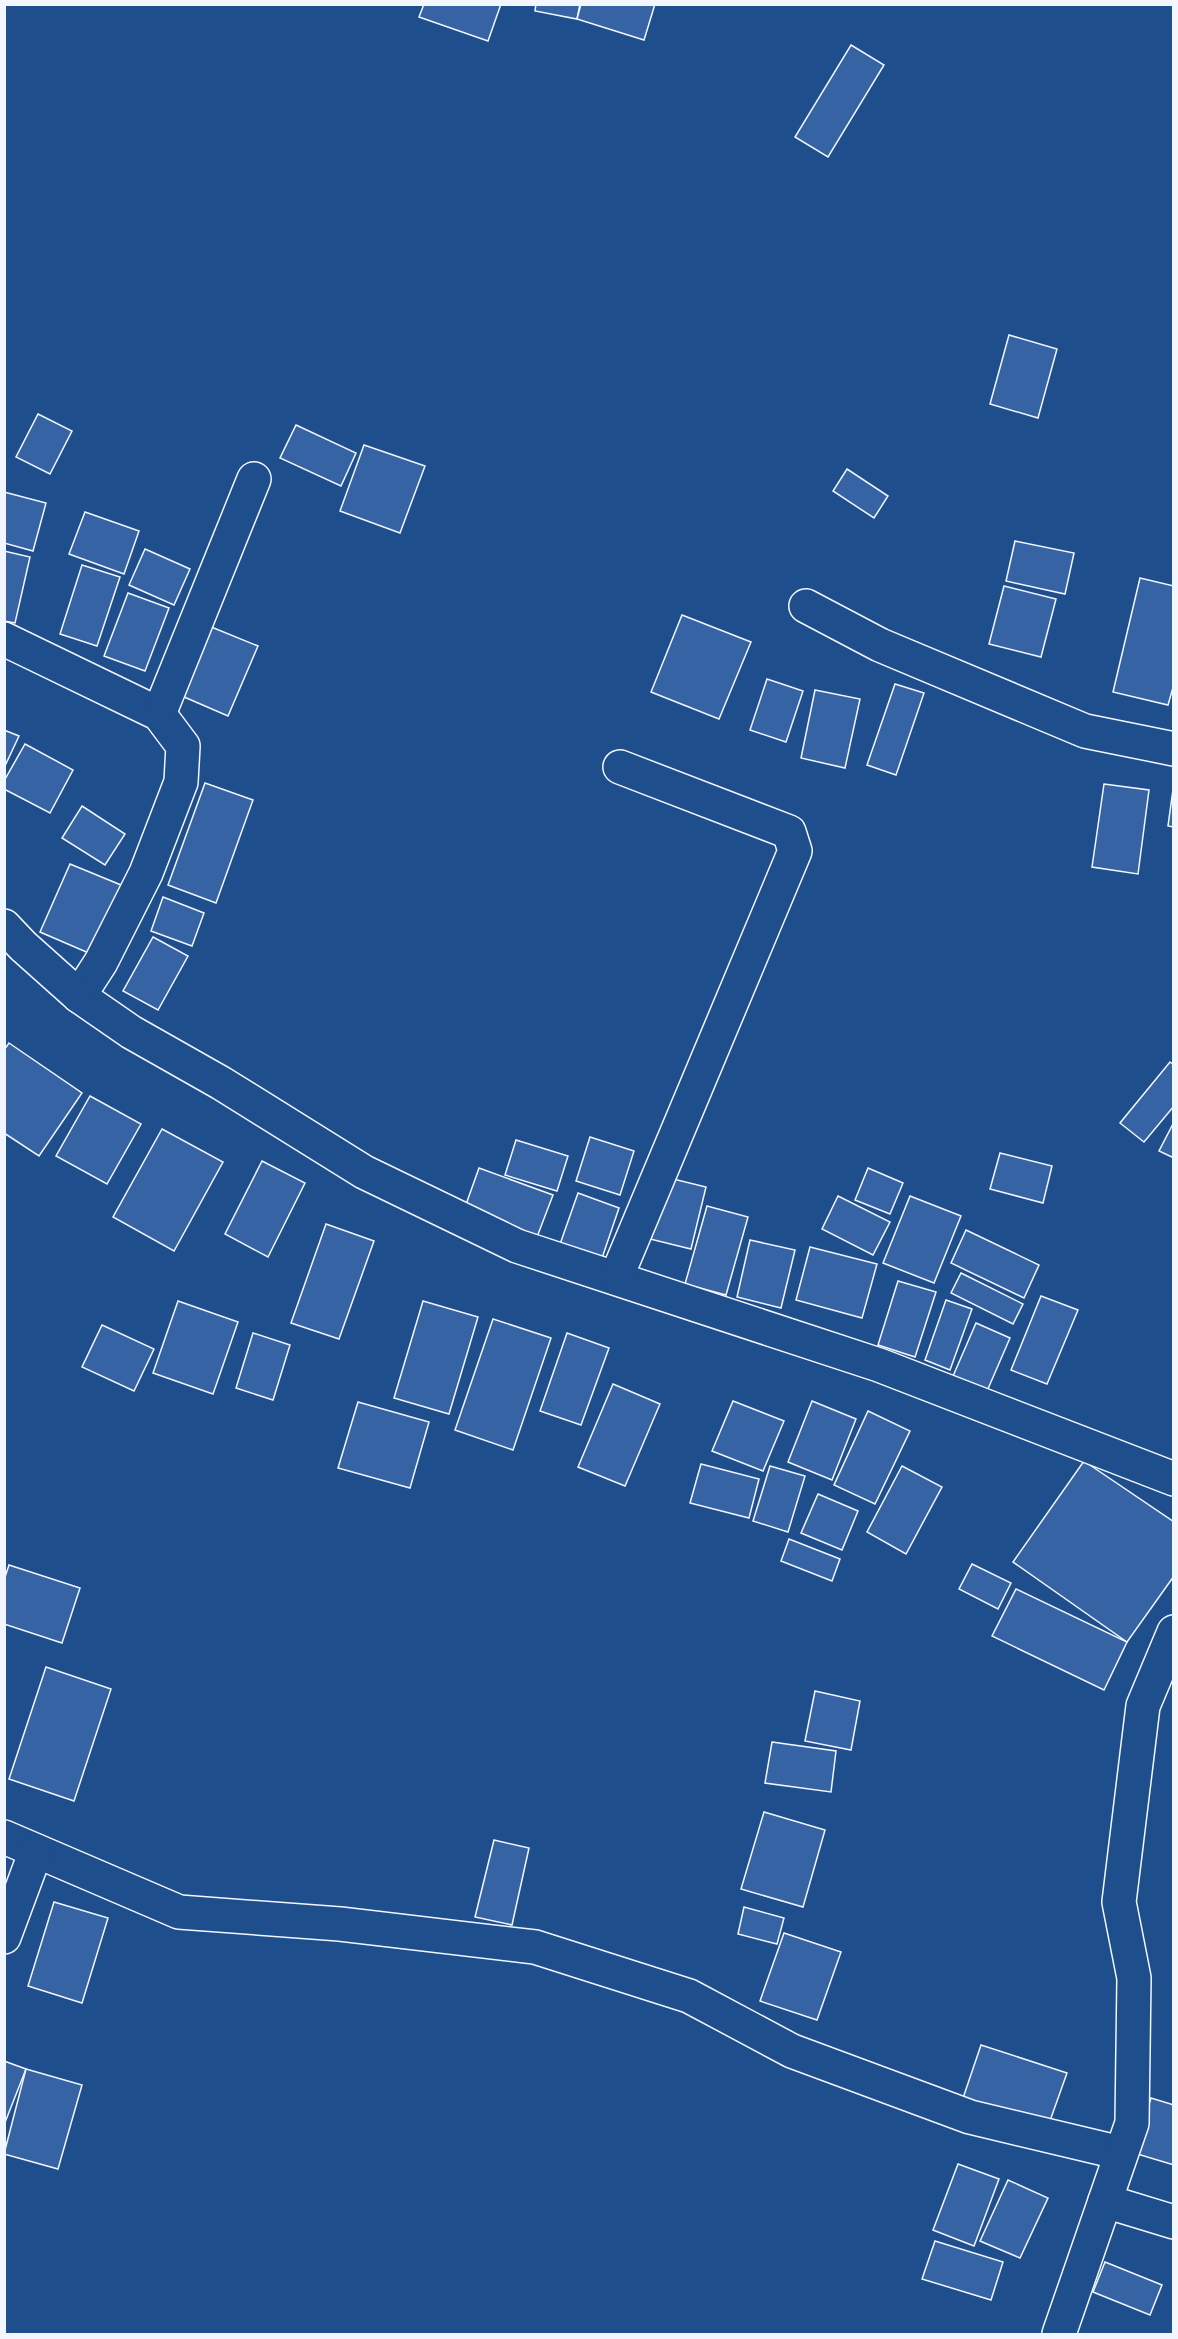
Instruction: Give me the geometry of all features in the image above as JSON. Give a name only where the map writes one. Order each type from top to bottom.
[{"type":"street","points":[[159,714],[254,479]]},
{"type":"street","points":[[806,606],[880,645],[1085,730],[1173,749]]},
{"type":"street","points":[[4,639],[159,714],[183,746],[181,782],[146,873],[101,962],[79,996]]},
{"type":"street","points":[[616,1278],[795,851],[789,832],[620,767]]},
{"type":"street","points":[[4,926],[79,996],[131,1032],[221,1083],[364,1172],[517,1246],[879,1365],[1173,1479]]},
{"type":"street","points":[[1059,2334],[1132,2123],[1134,1978],[1119,1902],[1143,1706],[1173,1632]]},
{"type":"street","points":[[4,1837],[179,1912],[340,1924],[535,1947],[689,1996],[792,2051],[970,2117],[1121,2153]]},
{"type":"street","points":[[4,1937],[36,1851]]},
{"type":"street","points":[[1105,2201],[1173,2222]]},
{"type":"building","points":[[424,4],[501,4],[488,41],[419,17]]},
{"type":"building","points":[[536,4],[580,4],[577,19],[535,11]]},
{"type":"building","points":[[581,4],[655,4],[644,40],[577,19]]},
{"type":"building","points":[[851,45],[884,65],[828,157],[795,137]]},
{"type":"building","points":[[1009,335],[1057,349],[1038,418],[990,404]]},
{"type":"building","points":[[38,414],[72,431],[50,474],[16,457]]},
{"type":"building","points":[[296,425],[356,453],[341,486],[280,458]]},
{"type":"building","points":[[364,445],[425,466],[400,533],[340,511]]},
{"type":"building","points":[[847,469],[888,496],[874,518],[833,491]]},
{"type":"building","points":[[4,492],[46,503],[33,551],[4,543]]},
{"type":"building","points":[[85,512],[139,531],[124,574],[69,554]]},
{"type":"building","points":[[1015,541],[1074,553],[1065,594],[1006,581]]},
{"type":"building","points":[[145,549],[190,569],[174,605],[129,585]]},
{"type":"building","points":[[4,551],[30,557],[15,623],[4,621]]},
{"type":"building","points":[[82,565],[120,577],[97,646],[60,634]]},
{"type":"building","points":[[1140,578],[1174,586],[1174,684],[1168,705],[1113,692]]},
{"type":"building","points":[[1004,586],[1056,599],[1041,657],[989,644]]},
{"type":"building","points":[[128,593],[169,608],[145,671],[104,656]]},
{"type":"building","points":[[682,615],[751,642],[719,719],[651,692]]},
{"type":"building","points":[[204,624],[258,646],[228,716],[175,693]]},
{"type":"building","points":[[767,679],[803,691],[786,742],[750,730]]},
{"type":"building","points":[[895,684],[924,693],[896,775],[867,765]]},
{"type":"building","points":[[815,690],[860,699],[845,768],[801,758]]},
{"type":"building","points":[[4,730],[19,736],[4,768]]},
{"type":"building","points":[[25,744],[73,770],[50,813],[4,789],[4,781]]},
{"type":"building","points":[[1174,782],[1174,827],[1168,826]]},
{"type":"building","points":[[205,783],[253,800],[216,903],[168,885]]},
{"type":"building","points":[[1104,784],[1149,790],[1138,874],[1092,867]]},
{"type":"building","points":[[82,806],[125,834],[105,865],[62,838]]},
{"type":"building","points":[[70,864],[121,885],[91,954],[40,932]]},
{"type":"building","points":[[163,897],[204,913],[192,946],[151,931]]},
{"type":"building","points":[[153,937],[188,956],[158,1010],[123,991]]},
{"type":"building","points":[[9,1043],[82,1093],[39,1156],[4,1133],[4,1050]]},
{"type":"building","points":[[1170,1062],[1174,1065],[1174,1106],[1144,1142],[1120,1123]]},
{"type":"building","points":[[90,1096],[141,1124],[107,1184],[56,1156]]},
{"type":"building","points":[[1174,1122],[1174,1158],[1159,1151]]},
{"type":"building","points":[[162,1129],[223,1162],[174,1251],[113,1217]]},
{"type":"building","points":[[590,1137],[634,1151],[620,1195],[576,1181]]},
{"type":"building","points":[[516,1140],[568,1156],[557,1191],[505,1175]]},
{"type":"building","points":[[1000,1153],[1052,1166],[1043,1203],[990,1189]]},
{"type":"building","points":[[262,1161],[305,1183],[268,1257],[225,1234]]},
{"type":"building","points":[[479,1168],[553,1195],[537,1237],[464,1210]]},
{"type":"building","points":[[868,1168],[903,1183],[890,1214],[855,1200]]},
{"type":"building","points":[[665,1177],[706,1187],[691,1249],[650,1239]]},
{"type":"building","points":[[578,1193],[619,1208],[601,1261],[559,1247]]},
{"type":"building","points":[[838,1196],[890,1222],[873,1255],[822,1229]]},
{"type":"building","points":[[910,1196],[961,1216],[934,1283],[883,1263]]},
{"type":"building","points":[[707,1206],[748,1217],[726,1295],[685,1284]]},
{"type":"building","points":[[326,1224],[374,1241],[339,1339],[291,1323]]},
{"type":"building","points":[[966,1230],[1039,1265],[1024,1298],[951,1263]]},
{"type":"building","points":[[750,1240],[795,1250],[781,1308],[737,1297]]},
{"type":"building","points":[[810,1247],[877,1264],[862,1318],[796,1300]]},
{"type":"building","points":[[961,1273],[1023,1304],[1013,1324],[951,1293]]},
{"type":"building","points":[[898,1281],[936,1292],[915,1357],[878,1345]]},
{"type":"building","points":[[1041,1296],[1078,1310],[1047,1384],[1011,1370]]},
{"type":"building","points":[[946,1300],[972,1309],[950,1370],[925,1360]]},
{"type":"building","points":[[178,1301],[238,1322],[213,1394],[153,1373]]},
{"type":"building","points":[[423,1301],[478,1317],[449,1414],[394,1398]]},
{"type":"building","points":[[493,1319],[551,1338],[513,1450],[455,1430]]},
{"type":"building","points":[[976,1323],[1010,1338],[984,1398],[950,1383]]},
{"type":"building","points":[[102,1325],[154,1349],[134,1391],[82,1367]]},
{"type":"building","points":[[253,1333],[290,1345],[273,1400],[236,1388]]},
{"type":"building","points":[[567,1333],[609,1348],[581,1425],[540,1411]]},
{"type":"building","points":[[613,1384],[660,1404],[625,1486],[578,1467]]},
{"type":"building","points":[[733,1401],[784,1421],[763,1471],[712,1451]]},
{"type":"building","points":[[812,1401],[856,1419],[832,1480],[788,1462]]},
{"type":"building","points":[[358,1402],[429,1422],[410,1488],[338,1468]]},
{"type":"building","points":[[868,1411],[910,1431],[875,1504],[834,1485]]},
{"type":"building","points":[[1084,1461],[1174,1522],[1174,1576],[1127,1642],[1013,1562]]},
{"type":"building","points":[[701,1464],[759,1479],[749,1518],[690,1503]]},
{"type":"building","points":[[770,1466],[805,1476],[788,1532],[753,1521]]},
{"type":"building","points":[[902,1466],[942,1487],[906,1554],[867,1532]]},
{"type":"building","points":[[818,1494],[858,1511],[842,1550],[801,1533]]},
{"type":"building","points":[[789,1539],[840,1559],[832,1581],[781,1561]]},
{"type":"building","points":[[972,1564],[1011,1583],[998,1609],[959,1589]]},
{"type":"building","points":[[9,1565],[80,1588],[62,1643],[4,1624],[4,1580]]},
{"type":"building","points":[[1016,1589],[1127,1642],[1104,1690],[992,1636]]},
{"type":"building","points":[[46,1667],[111,1689],[74,1801],[9,1779]]},
{"type":"building","points":[[815,1691],[860,1701],[851,1750],[805,1741]]},
{"type":"building","points":[[772,1742],[836,1751],[831,1792],[765,1783]]},
{"type":"building","points":[[764,1812],[825,1830],[803,1907],[741,1889]]},
{"type":"building","points":[[494,1840],[529,1848],[512,1925],[475,1917]]},
{"type":"building","points":[[54,1902],[108,1918],[82,2003],[28,1986]]},
{"type":"building","points":[[744,1907],[784,1918],[777,1944],[738,1934]]},
{"type":"building","points":[[784,1933],[841,1952],[817,2020],[760,2001]]},
{"type":"building","points":[[981,2045],[1067,2073],[1046,2132],[961,2104]]},
{"type":"building","points":[[4,2061],[26,2069],[4,2125]]},
{"type":"building","points":[[26,2069],[82,2085],[58,2169],[4,2154]]},
{"type":"building","points":[[1151,2098],[1174,2105],[1174,2165],[1134,2153]]},
{"type":"building","points":[[958,2164],[999,2179],[974,2246],[933,2230]]},
{"type":"building","points":[[1008,2180],[1048,2198],[1020,2258],[980,2241]]},
{"type":"building","points":[[935,2241],[1003,2262],[991,2300],[922,2279]]},
{"type":"building","points":[[1105,2262],[1162,2285],[1150,2315],[1093,2292]]}]
